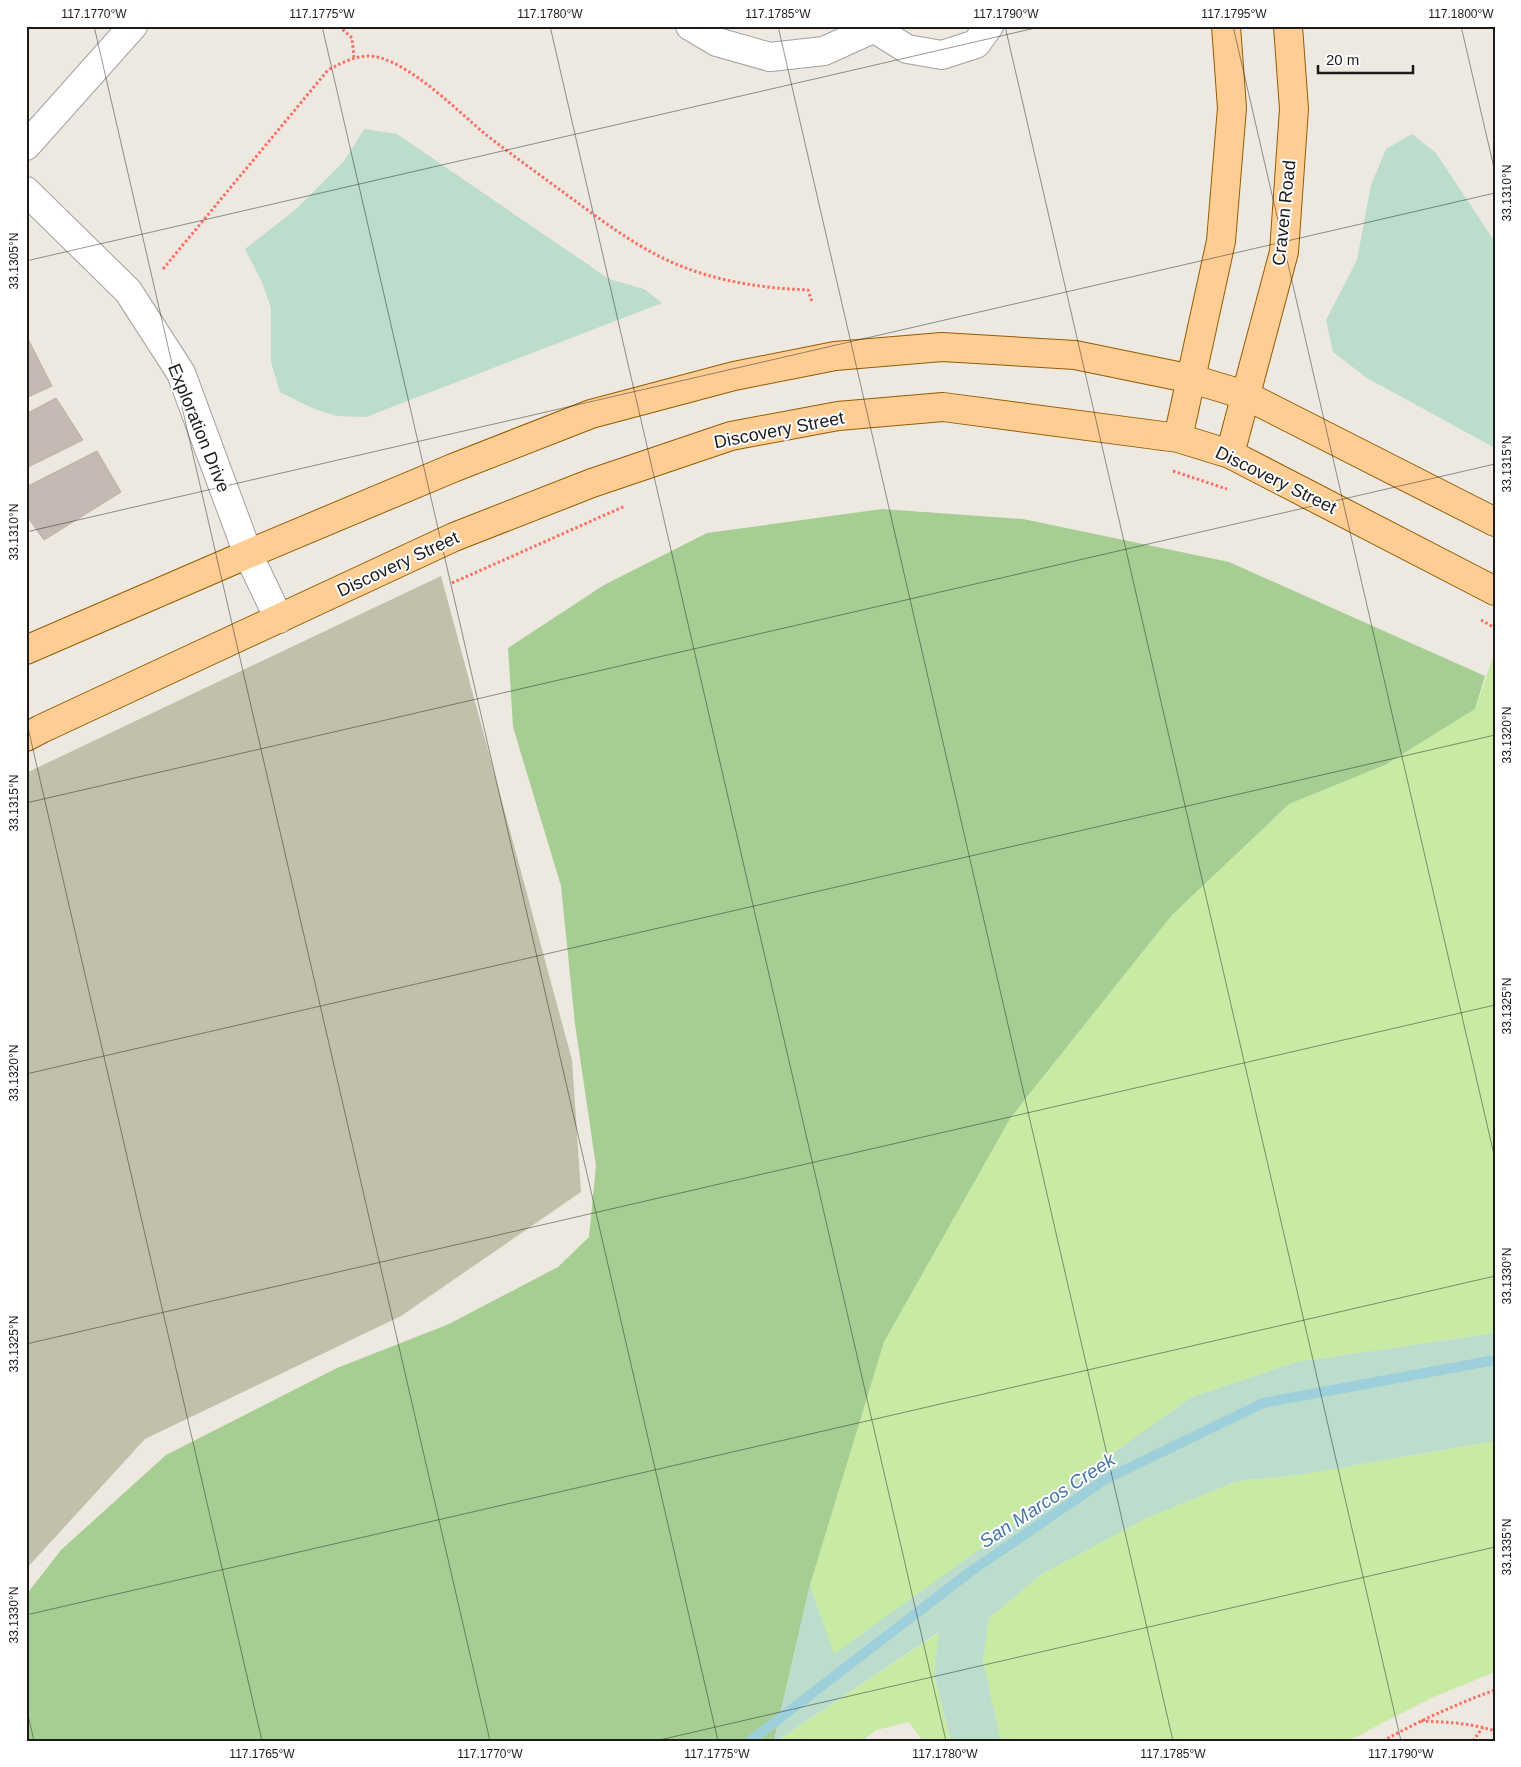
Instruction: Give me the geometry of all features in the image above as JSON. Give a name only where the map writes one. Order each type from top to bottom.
[{"type":"main road","points":[[1178,438],[1221,241],[1232,108],[1226,26]]},
{"type":"main road","name":"Craven Road","points":[[1230,454],[1244,395],[1284,252],[1294,109],[1288,26]]},
{"type":"main road","points":[[26,650],[453,468],[591,414],[734,376],[836,356],[942,347],[1075,355],[1192,379],[1244,395],[1495,522]]},
{"type":"main road","name":"Discovery Street","points":[[26,737],[454,537],[592,483],[731,436],[838,416],[942,407],[1178,438],[1230,454],[1495,590]]},
{"type":"street","points":[[26,146],[133,26]]},
{"type":"street","points":[[690,26],[717,42],[770,56],[824,51],[877,28],[907,49],[942,55],[976,44],[989,26]]},
{"type":"street","name":"Exploration Drive","points":[[26,191],[128,291],[181,374],[248,554],[279,619]]},
{"type":"path","points":[[339,26],[352,38],[354,57]]},
{"type":"path","points":[[163,269],[328,70],[354,57],[380,58],[403,68],[436,92],[486,134],[619,233],[668,260],[712,277],[768,288],[808,290],[812,302]]},
{"type":"path","points":[[1168,469],[1228,489]]},
{"type":"path","points":[[452,583],[634,503]]},
{"type":"path","points":[[1478,618],[1495,628]]},
{"type":"path","points":[[1383,1741],[1460,1703],[1495,1690]]},
{"type":"path","points":[[1421,1721],[1454,1723],[1483,1727],[1495,1731]]},
{"type":"path","points":[[1472,1741],[1483,1727]]},
{"type":"shaded area","points":[[364,129],[397,134],[609,279],[644,289],[662,303],[366,417],[337,416],[314,409],[280,392],[271,362],[271,308],[262,282],[245,249],[295,210],[344,161]]},
{"type":"shaded area","points":[[1412,134],[1436,153],[1495,242],[1495,448],[1367,378],[1333,352],[1326,320],[1357,260],[1371,185],[1386,149]]},
{"type":"shaded area","points":[[441,576],[572,1060],[581,1192],[401,1316],[145,1439],[26,1569],[26,773]]},
{"type":"shaded area","points":[[1495,1333],[1495,1441],[1298,1475],[1237,1481],[1145,1519],[1042,1574],[989,1618],[983,1661],[1001,1741],[949,1741],[950,1737],[934,1675],[939,1632],[777,1741],[774,1741],[810,1585],[834,1654],[1190,1398],[1296,1362]]},
{"type":"green space","points":[[882,509],[1023,519],[1229,562],[1485,676],[1475,709],[1385,765],[1289,804],[1172,915],[1011,1117],[884,1342],[810,1585],[774,1741],[26,1741],[26,1595],[61,1550],[166,1455],[337,1368],[449,1324],[558,1267],[589,1237],[596,1166],[575,1024],[561,886],[513,727],[508,648],[604,585],[707,533]]},
{"type":"green space","points":[[1495,652],[1495,1333],[1296,1362],[1190,1398],[834,1655],[810,1585],[884,1342],[1011,1117],[1172,915],[1289,804],[1385,765],[1475,709]]},
{"type":"green space","points":[[1495,1441],[1495,1672],[1431,1698],[1348,1741],[1001,1741],[983,1661],[989,1618],[1042,1574],[1145,1519],[1237,1481],[1298,1475]]},
{"type":"green space","points":[[940,1632],[934,1675],[950,1737],[949,1741],[923,1741],[909,1722],[876,1730],[862,1741],[777,1741]]},
{"type":"building","points":[[28,339],[52,386],[26,398],[26,340]]},
{"type":"building","points":[[56,398],[83,440],[26,468],[26,414]]},
{"type":"building","points":[[97,451],[121,492],[44,540],[26,515],[26,487]]},
{"type":"waterway","name":"San Marcos Creek","points":[[750,1741],[970,1572],[1104,1480],[1263,1403],[1495,1360]]}]
